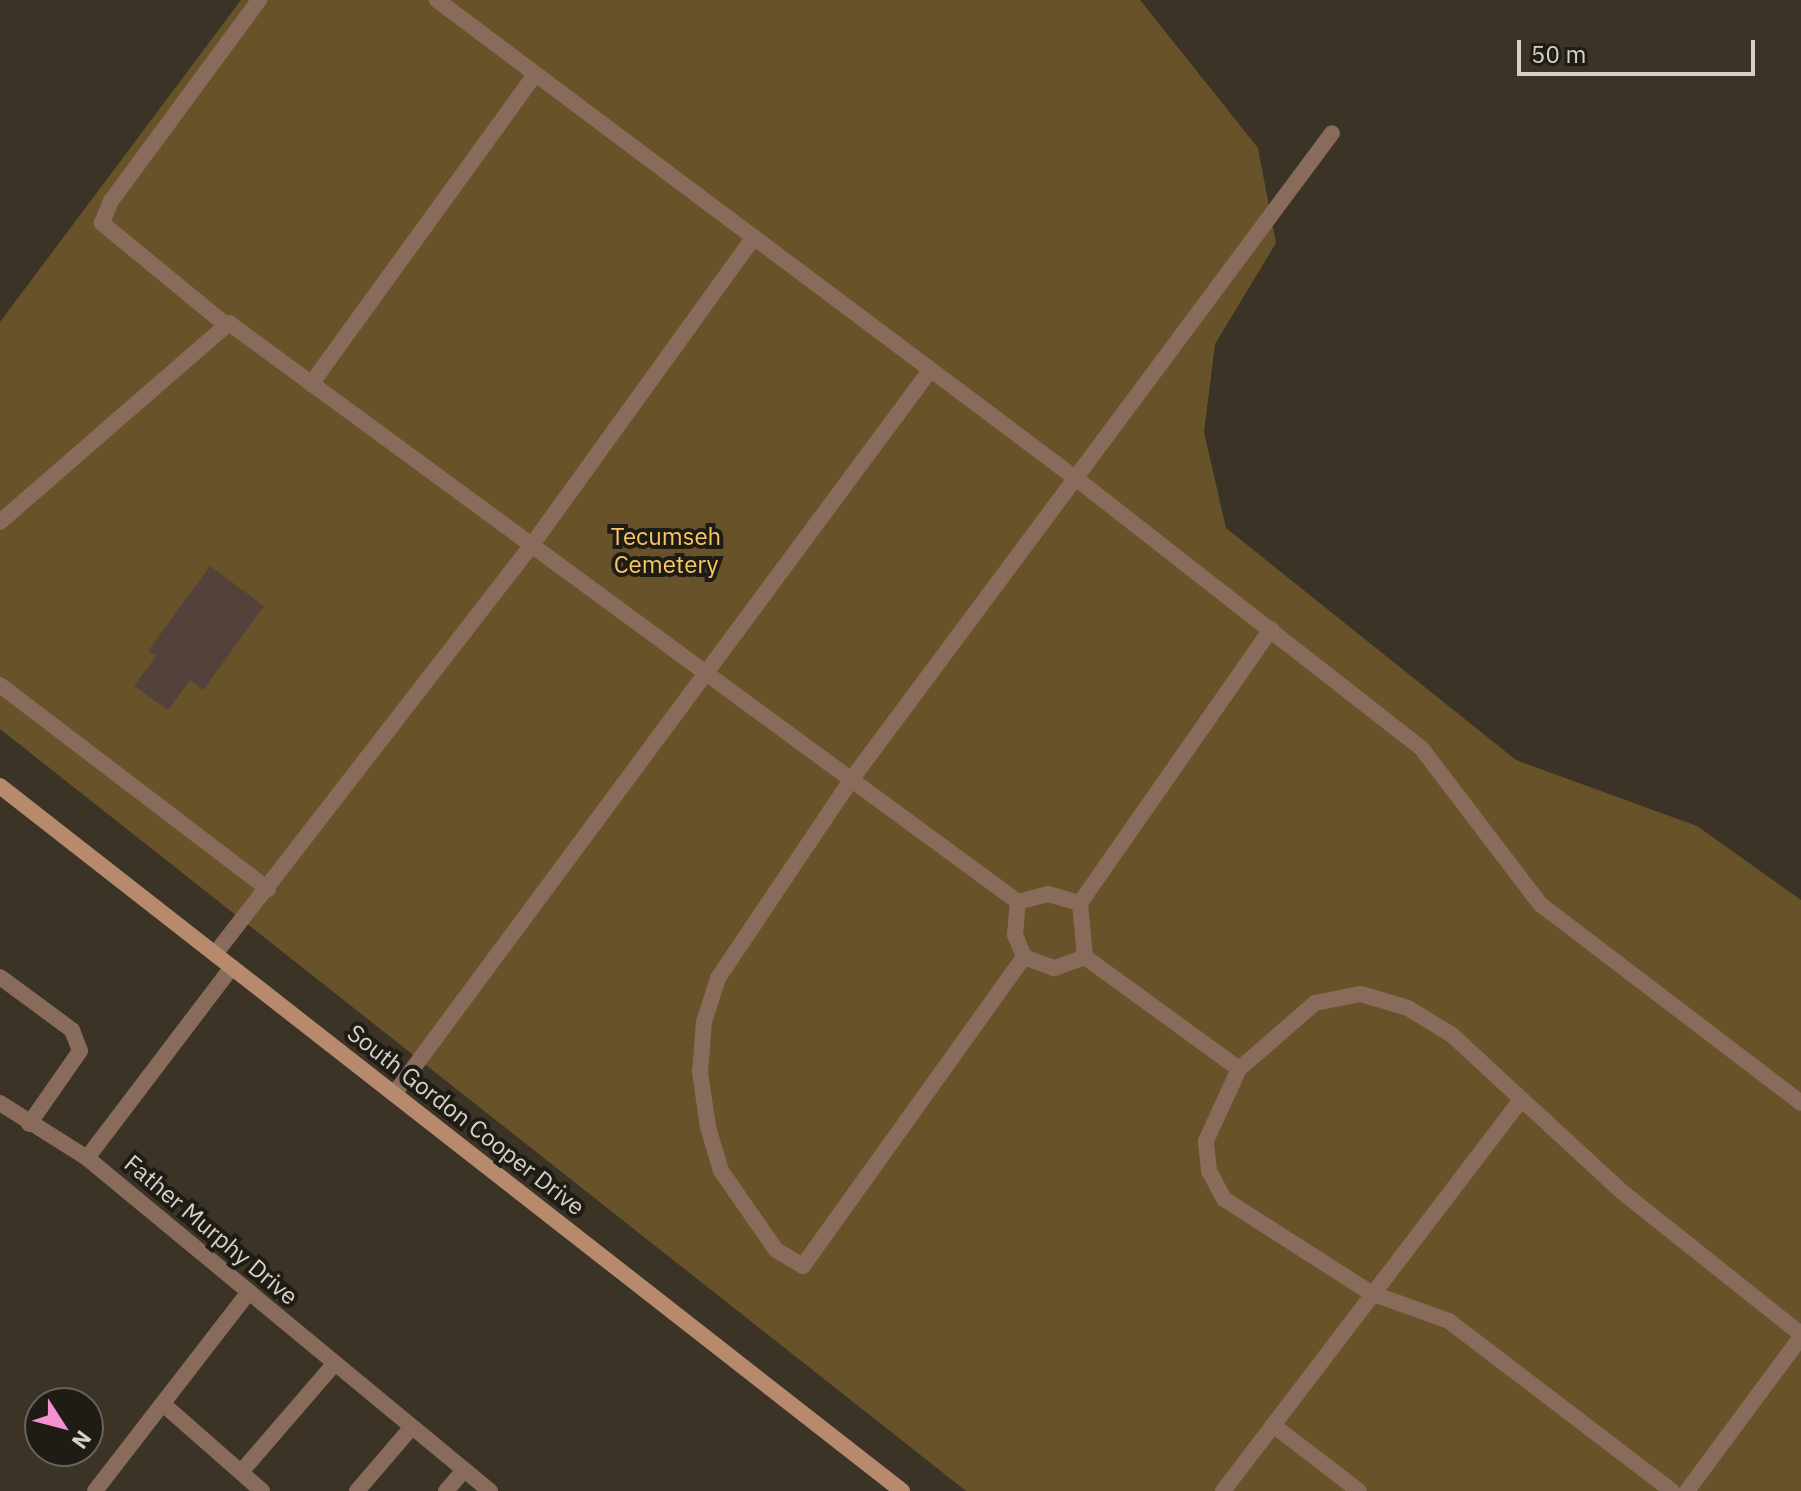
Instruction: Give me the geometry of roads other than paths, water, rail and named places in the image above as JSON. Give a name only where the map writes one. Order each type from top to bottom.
[{"type":"main road","name":"South Gordon Cooper Drive","points":[[0,786],[902,1491]]},
{"type":"street","points":[[259,0],[111,201],[102,223],[226,325],[534,542],[1018,902]]},
{"type":"street","points":[[437,0],[754,237],[928,373],[1078,480],[1422,749],[1540,904],[1801,1103]]},
{"type":"street","points":[[311,384],[535,75]]},
{"type":"street","points":[[1024,957],[803,1266],[776,1250],[721,1171],[700,1072],[704,1022],[743,935],[851,780],[1078,480],[1332,133]]},
{"type":"street","points":[[215,954],[534,542],[754,237]]},
{"type":"street","points":[[0,522],[226,325]]},
{"type":"street","points":[[394,1094],[928,373]]},
{"type":"street","points":[[1239,1069],[1085,957],[1080,903],[1271,629]]},
{"type":"street","points":[[0,685],[268,889]]},
{"type":"street","points":[[1018,902],[1048,894],[1080,903]]},
{"type":"street","points":[[1018,902],[1015,935],[1024,957],[1054,968],[1085,957]]},
{"type":"street","name":"Father Murphy Drive","points":[[232,967],[87,1158],[490,1491]]},
{"type":"street","points":[[0,977],[72,1030],[80,1051],[29,1124]]},
{"type":"street","points":[[1672,1491],[1449,1321],[1371,1293],[1224,1199],[1209,1171],[1206,1141],[1239,1069],[1315,1003],[1361,994],[1408,1008],[1452,1035],[1520,1101],[1801,1335],[1687,1491]]},
{"type":"street","points":[[1223,1491],[1520,1101]]},
{"type":"street","points":[[0,1103],[87,1158]]},
{"type":"street","points":[[95,1491],[249,1292]]},
{"type":"street","points":[[241,1472],[335,1363]]},
{"type":"street","points":[[163,1404],[262,1491]]},
{"type":"street","points":[[1273,1425],[1359,1491]]},
{"type":"street","points":[[357,1491],[411,1428]]},
{"type":"street","points":[[446,1491],[464,1470]]},
{"type":"park label","name":"Tecumseh Cemetery","points":[[666,551]]}]
